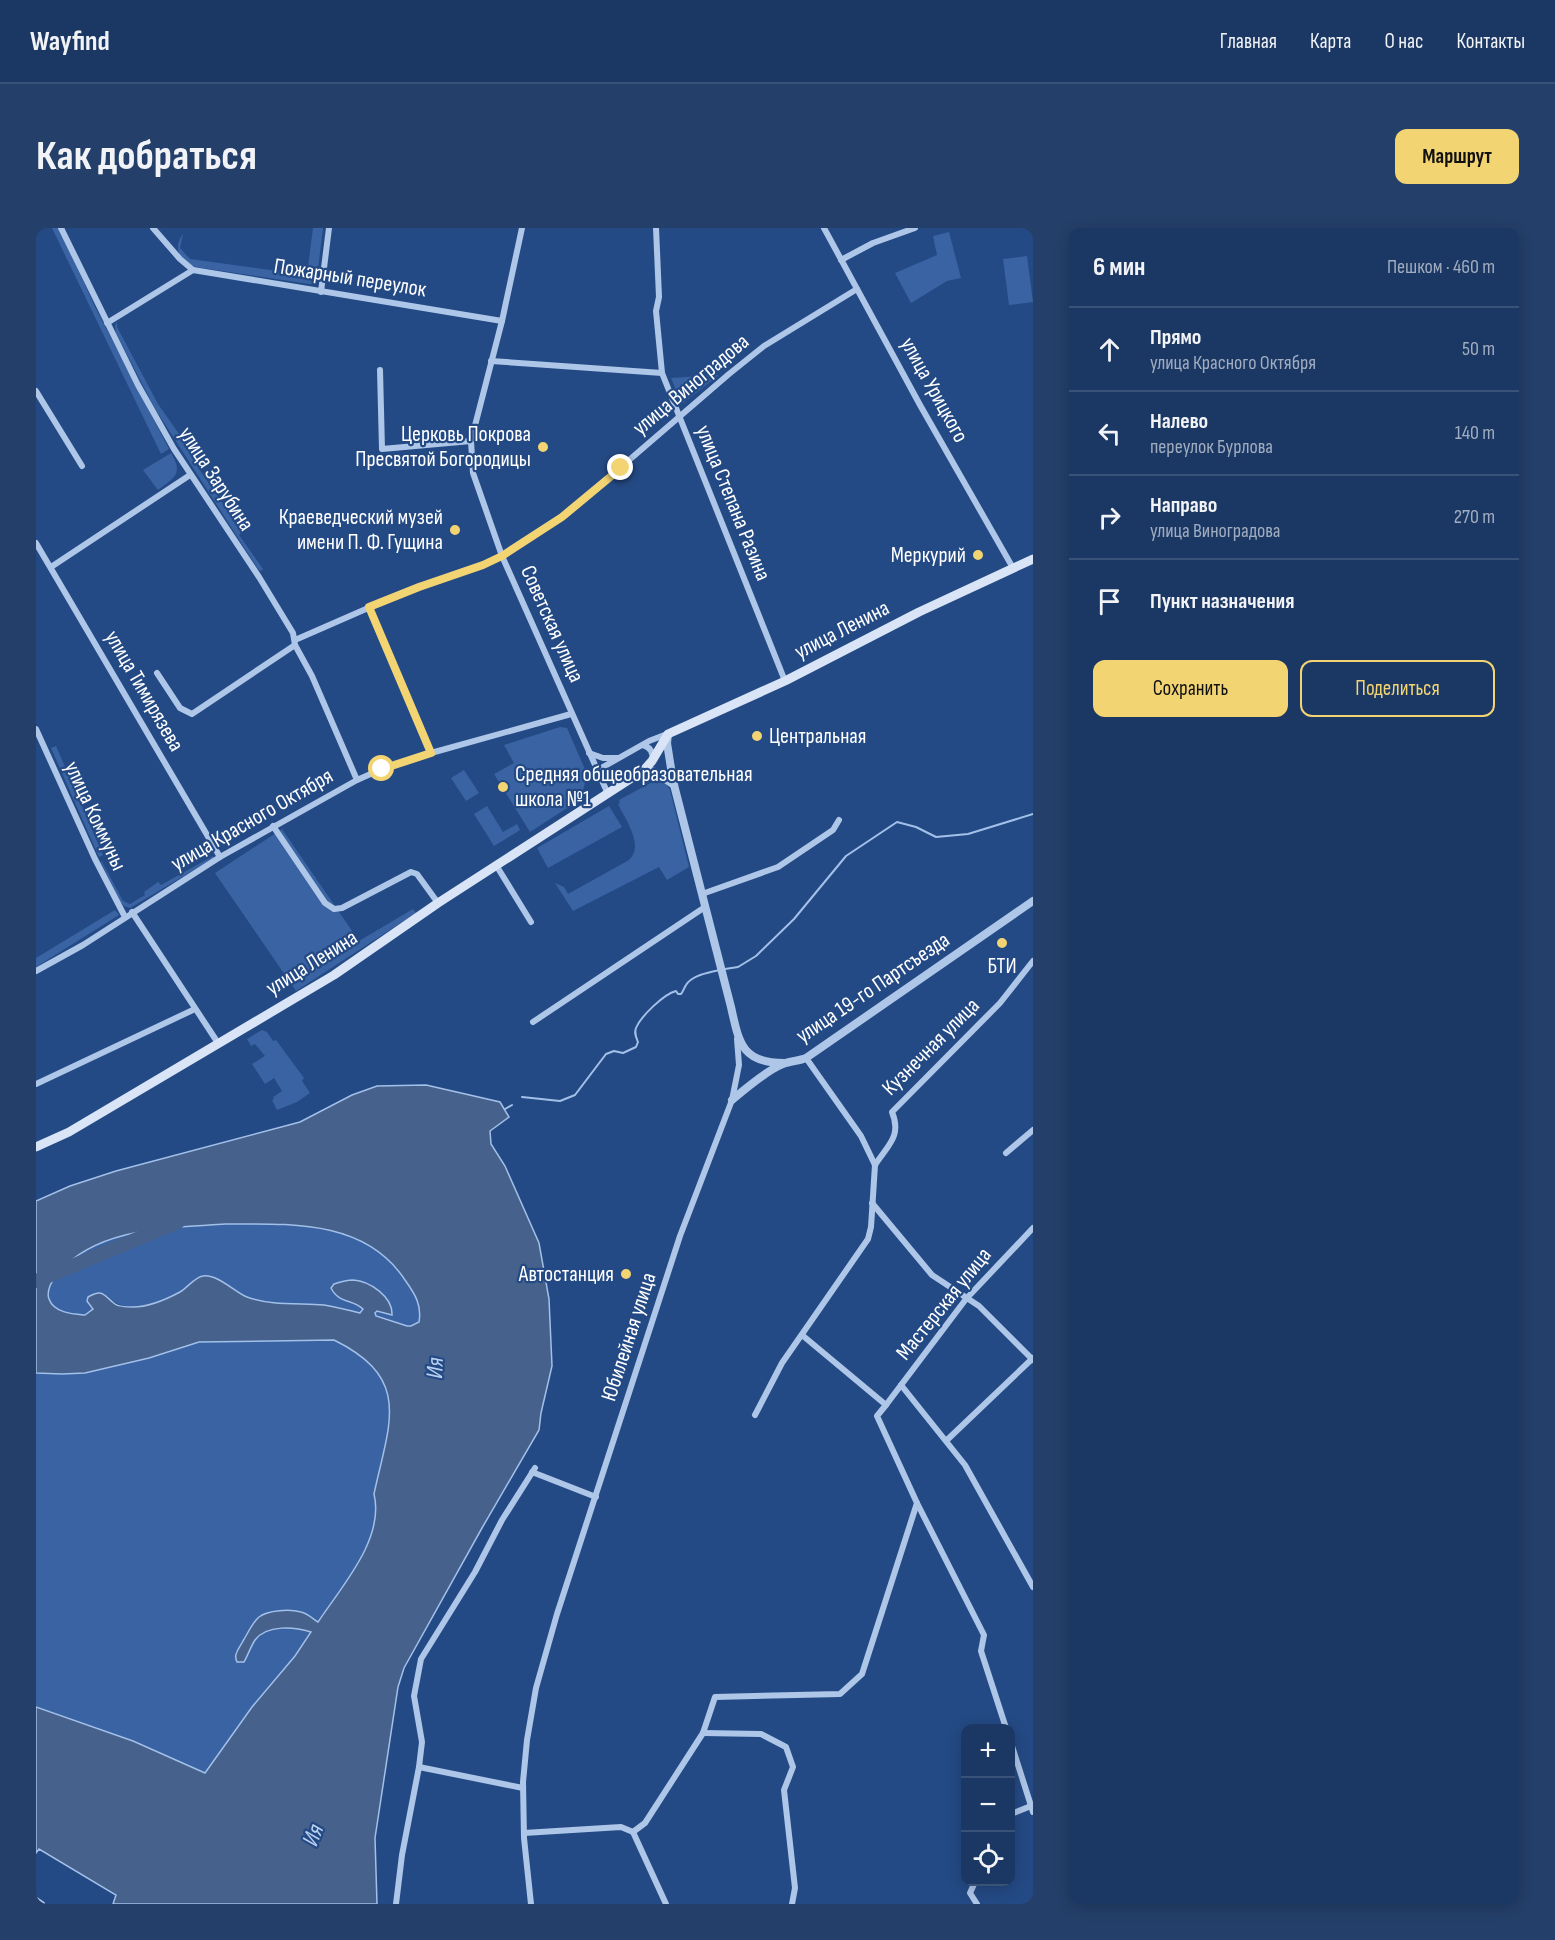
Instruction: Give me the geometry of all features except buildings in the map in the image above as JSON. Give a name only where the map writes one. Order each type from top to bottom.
[{"type":"main road","name":"улица Ленина","points":[[36,1147],[69,1132],[334,975],[495,865],[644,770],[668,734],[786,681],[919,612],[1033,559]]},
{"type":"street","name":"улица Зарубина","points":[[61,228],[138,385],[190,475],[259,577],[293,633],[357,780]]},
{"type":"street","points":[[107,323],[193,270],[180,259],[153,228]]},
{"type":"street","points":[[321,292],[329,228]]},
{"type":"street","name":"Советская улица","points":[[522,228],[502,321],[471,441],[471,459],[476,484],[502,556],[602,782],[604,796]]},
{"type":"street","name":"улица Степана Разина","points":[[656,228],[659,297],[656,311],[662,374],[786,681]]},
{"type":"street","name":"улица Урицкого","points":[[824,228],[925,414],[1013,568]]},
{"type":"street","points":[[841,260],[873,243],[915,228]]},
{"type":"street","name":"Пожарный переулок","points":[[193,270],[502,321]]},
{"type":"street","name":"улица Виноградова","points":[[157,673],[180,708],[192,714],[295,642],[369,607],[502,556],[562,517],[764,346],[857,289]]},
{"type":"street","points":[[491,361],[662,374]]},
{"type":"street","points":[[380,370],[382,449],[471,441]]},
{"type":"street","points":[[36,391],[82,466]]},
{"type":"street","points":[[51,567],[190,475]]},
{"type":"street","name":"улица Тимирязева","points":[[36,543],[220,857]]},
{"type":"street","points":[[369,607],[431,753]]},
{"type":"street","name":"улица Красного Октября","points":[[36,971],[82,945],[220,857],[357,780],[431,753],[571,714]]},
{"type":"street","name":"улица Коммуны","points":[[36,729],[94,859],[125,917]]},
{"type":"street","points":[[596,771],[642,745],[668,734]]},
{"type":"street","name":"Юбилейная улица","points":[[531,1904],[524,1833],[523,1788],[527,1740],[536,1688],[557,1614],[680,1236],[732,1100],[739,1065],[737,1036],[674,785],[667,743],[668,734]]},
{"type":"street","points":[[642,745],[647,746],[651,751],[652,761]]},
{"type":"street","points":[[589,753],[603,758],[619,758]]},
{"type":"street","points":[[644,770],[655,772],[674,785]]},
{"type":"street","points":[[702,894],[778,867],[833,830],[839,820]]},
{"type":"street","points":[[273,826],[325,903],[334,909],[342,908],[411,872],[417,874],[438,903]]},
{"type":"street","points":[[495,865],[531,922]]},
{"type":"street","name":"улица 19-го Партсъезда","points":[[732,1100],[784,1064],[799,1062],[806,1058],[1033,901]]},
{"type":"street","points":[[532,1022],[705,907]]},
{"type":"street","points":[[132,912],[218,1044]]},
{"type":"street","name":"Кузнечная улица","points":[[875,1165],[896,1133],[896,1122],[892,1112],[1000,1003],[1033,961]]},
{"type":"street","points":[[36,1084],[195,1009]]},
{"type":"street","points":[[737,1036],[749,1054],[765,1061],[784,1064]]},
{"type":"street","points":[[755,1415],[782,1363],[868,1239],[871,1227],[875,1165],[861,1136],[806,1058]]},
{"type":"street","points":[[1006,1154],[1033,1130]]},
{"type":"street","points":[[872,1203],[932,1275],[979,1306],[1033,1359],[947,1440]]},
{"type":"street","name":"Мастерская улица","points":[[1033,1228],[966,1299],[901,1385],[965,1465],[1033,1587]]},
{"type":"street","points":[[802,1335],[886,1405]]},
{"type":"street","points":[[901,1385],[877,1416],[917,1503],[984,1635],[981,1652],[1005,1724]]},
{"type":"street","points":[[396,1904],[402,1855],[422,1742],[414,1696],[422,1659],[475,1572],[502,1520],[534,1470],[596,1497]]},
{"type":"street","points":[[633,1832],[645,1823],[703,1733],[715,1697],[840,1694],[862,1674],[917,1503]]},
{"type":"street","points":[[703,1733],[761,1734],[786,1748],[791,1756],[794,1767],[784,1790],[795,1888],[792,1904]]},
{"type":"street","points":[[1015,1756],[1032,1809],[1015,1813]]},
{"type":"street","points":[[419,1767],[523,1788]]},
{"type":"street","points":[[524,1833],[621,1827],[633,1832],[666,1904]]},
{"type":"street","points":[[973,1886],[970,1893],[978,1904]]},
{"type":"street","points":[[36,1900],[42,1904]]},
{"type":"shaded area","points":[[52,228],[59,228],[95,307],[169,449],[161,454]]},
{"type":"shaded area","points":[[313,228],[323,228],[316,285],[195,267],[185,261],[178,249],[183,234],[180,248],[190,259],[307,275]]},
{"type":"shaded area","points":[[949,232],[961,278],[947,281],[911,303],[895,273],[937,255],[933,236]]},
{"type":"shaded area","points":[[1027,256],[1033,302],[1009,305],[1003,259]]},
{"type":"shaded area","points":[[117,322],[117,327],[158,404],[196,458],[193,460],[242,532],[239,535],[263,569],[261,571],[154,407],[116,333]]},
{"type":"shaded area","points":[[719,375],[683,403],[671,378]]},
{"type":"shaded area","points":[[171,453],[177,471],[173,479],[158,490],[143,470]]},
{"type":"shaded area","points":[[560,727],[567,728],[587,774],[581,799],[530,832],[494,774],[514,763],[504,745]]},
{"type":"shaded area","points":[[56,746],[103,855],[99,857],[51,748]]},
{"type":"shaded area","points":[[464,770],[479,793],[466,801],[451,778]]},
{"type":"shaded area","points":[[656,780],[666,784],[670,790],[689,867],[667,880],[659,867],[573,911],[555,883],[564,887],[568,894],[629,860],[635,847],[634,840],[618,804],[619,800]]},
{"type":"shaded area","points":[[487,806],[503,832],[517,824],[520,830],[494,846],[474,814]]},
{"type":"shaded area","points":[[609,806],[622,827],[548,868],[537,848]]},
{"type":"shaded area","points":[[282,829],[359,941],[413,909],[416,913],[296,991],[215,873]]},
{"type":"shaded area","points":[[213,856],[214,858],[130,908],[120,902],[101,862],[101,860],[123,901],[130,904],[145,895],[144,892],[158,882],[161,885]]},
{"type":"shaded area","points":[[115,910],[119,915],[36,967],[36,958]]},
{"type":"shaded area","points":[[262,1030],[267,1032],[273,1041],[276,1040],[304,1078],[302,1081],[310,1093],[297,1102],[277,1110],[272,1100],[282,1091],[274,1078],[265,1084],[252,1064],[265,1056],[255,1044],[251,1046],[247,1039]]},
{"type":"shaded area","points":[[225,1224],[274,1224],[324,1229],[347,1235],[369,1246],[388,1260],[409,1285],[419,1305],[419,1322],[403,1325],[392,1322],[374,1313],[377,1311],[392,1315],[334,1293],[346,1302],[358,1304],[363,1309],[360,1313],[324,1305],[256,1300],[208,1276],[199,1277],[172,1296],[143,1306],[124,1306],[108,1296],[91,1304],[93,1309],[85,1315],[59,1310],[51,1304],[48,1293],[53,1279],[73,1259],[92,1247],[113,1239],[157,1229]]},
{"type":"shaded area","points":[[334,1340],[359,1355],[376,1371],[385,1388],[389,1405],[389,1425],[374,1494],[376,1511],[373,1528],[359,1562],[317,1622],[303,1613],[286,1610],[263,1615],[252,1624],[235,1653],[245,1662],[255,1639],[260,1634],[282,1628],[311,1631],[295,1656],[252,1707],[205,1773],[133,1741],[36,1707],[36,1373],[85,1373],[149,1358],[199,1342]]},
{"type":"water","points":[[426,1085],[500,1102],[509,1117],[490,1131],[491,1144],[505,1166],[539,1243],[549,1299],[552,1366],[539,1430],[404,1668],[398,1687],[375,1838],[377,1904],[113,1904],[116,1895],[39,1849],[36,1853],[36,1707],[133,1741],[205,1773],[252,1707],[295,1656],[311,1632],[289,1628],[267,1631],[255,1640],[244,1662],[237,1662],[237,1652],[254,1622],[263,1615],[285,1610],[303,1613],[318,1622],[359,1562],[373,1528],[376,1511],[374,1494],[389,1424],[389,1405],[385,1387],[376,1371],[359,1355],[334,1340],[199,1342],[149,1358],[85,1373],[36,1373],[36,1201],[70,1186],[116,1171],[300,1122],[352,1095],[377,1086]],"holes":[[[225,1224],[274,1224],[324,1229],[347,1235],[369,1246],[388,1260],[409,1285],[419,1305],[419,1322],[407,1326],[376,1316],[377,1311],[392,1315],[389,1302],[373,1287],[353,1280],[334,1284],[331,1288],[338,1297],[363,1309],[360,1313],[324,1305],[256,1300],[209,1276],[197,1278],[183,1290],[139,1307],[119,1306],[101,1293],[88,1297],[87,1301],[93,1309],[85,1315],[59,1310],[51,1304],[48,1296],[51,1282],[73,1259],[92,1247],[113,1239],[157,1229]]]},
{"type":"waterway","points":[[725,969],[738,967],[756,956],[794,919],[846,856],[897,822],[916,827],[936,837],[968,834],[1033,814]]},
{"type":"waterway","points":[[522,1097],[560,1101],[575,1095],[606,1054],[614,1051],[623,1053],[636,1047],[638,1042],[636,1028],[653,1006],[671,993],[676,991],[681,994],[686,985],[696,977],[719,970]]},
{"type":"waterway","points":[[505,1109],[512,1105]]},
{"type":"waterway","name":"Ия","points":[[36,1281],[178,1222]]},
{"type":"place","name":"Церковь Покрова Пресвятой Богородицы","points":[[543,447]]},
{"type":"place","name":"Краеведческий музей имени П. Ф. Гущина","points":[[455,530]]},
{"type":"place","name":"Меркурий","points":[[978,555]]},
{"type":"place","name":"Центральная","points":[[757,736]]},
{"type":"place","name":"Средняя общеобразовательная школа №1","points":[[503,787]]},
{"type":"place","name":"БТИ","points":[[1002,943]]},
{"type":"place","name":"Автостанция","points":[[626,1274]]},
{"type":"route","points":[[382,769],[431,753],[369,607],[502,556],[562,517],[621,468]]}]
